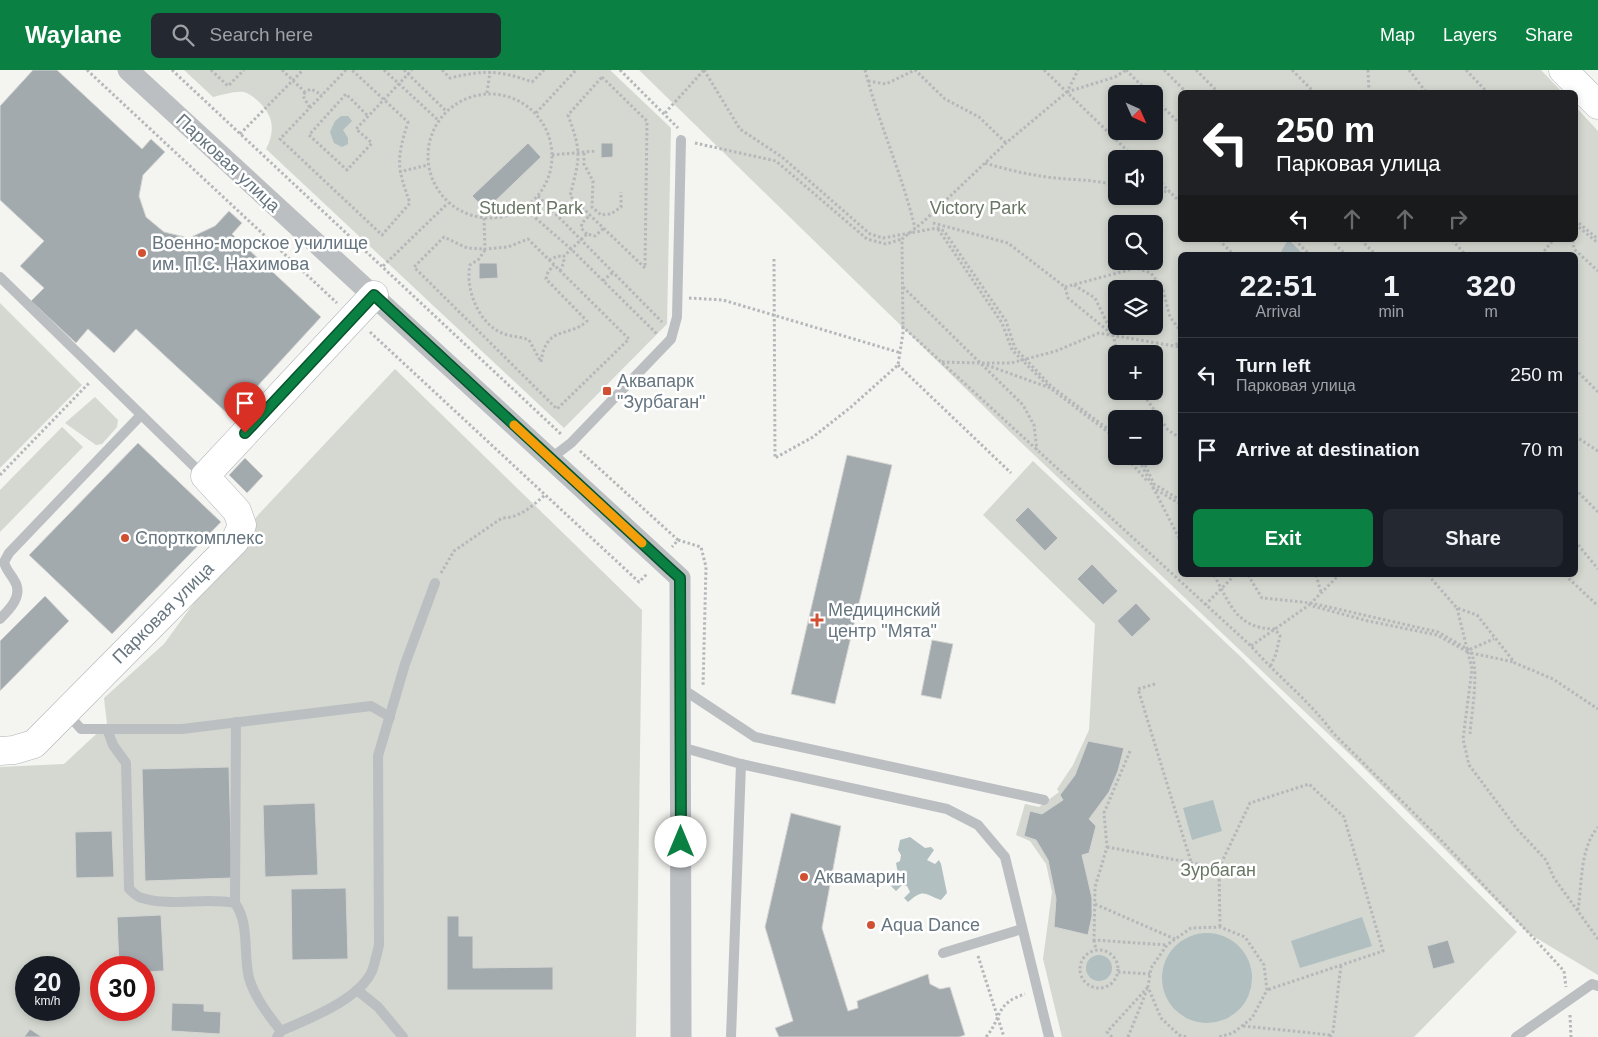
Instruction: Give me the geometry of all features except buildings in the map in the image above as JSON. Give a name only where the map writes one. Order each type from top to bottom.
[{"type":"street","name":"Парковая улица","points":[[128,70],[680,578],[681,1037]]},
{"type":"street","points":[[1563,70],[1598,105]]},
{"type":"street","points":[[204,476],[374,295]]},
{"type":"street","name":"Парковая улица","points":[[0,751],[14,750],[34,744],[235,541],[242,525],[237,511],[204,476]]},
{"type":"lane","points":[[550,459],[571,442],[671,340],[677,317],[678,297],[681,140]]},
{"type":"lane","points":[[0,278],[204,476]]},
{"type":"lane","points":[[0,619],[17,598],[18,588],[7,571],[4,562],[9,553],[141,415]]},
{"type":"lane","points":[[236,722],[235,903],[241,911],[244,926],[245,954],[250,980],[279,1034],[321,1013],[357,990],[371,972],[379,945],[378,756],[405,664],[435,584]]},
{"type":"lane","points":[[681,688],[755,737],[1044,800]]},
{"type":"lane","points":[[66,712],[81,728],[107,729],[182,729],[371,706],[390,717]]},
{"type":"lane","points":[[107,729],[113,745],[126,763],[130,889],[139,898],[156,900],[222,900],[235,903]]},
{"type":"lane","points":[[681,747],[740,764],[947,809],[978,825],[1005,857],[1049,1037]]},
{"type":"lane","points":[[731,1037],[740,764]]},
{"type":"lane","points":[[943,953],[1022,929]]},
{"type":"lane","points":[[1516,1037],[1592,984],[1598,986]]},
{"type":"lane","points":[[357,990],[378,1008],[403,1037]]},
{"type":"path","points":[[172,70],[678,540],[701,547],[706,566],[703,702]]},
{"type":"path","points":[[212,70],[228,86],[244,70]]},
{"type":"path","points":[[282,70],[305,92]]},
{"type":"path","points":[[240,134],[303,70]]},
{"type":"path","points":[[346,70],[280,139],[382,235],[410,203],[399,172],[400,147],[408,122],[352,70]]},
{"type":"path","points":[[384,70],[438,120]]},
{"type":"path","points":[[404,70],[446,111]]},
{"type":"path","points":[[366,115],[346,94],[309,134],[347,170],[372,143],[356,129],[366,115],[384,100],[412,70]]},
{"type":"path","points":[[442,70],[450,78],[490,71],[512,74],[532,82],[544,70]]},
{"type":"path","points":[[536,114],[576,70]]},
{"type":"path","points":[[620,70],[678,127],[681,140],[776,161],[867,239],[886,244],[902,239],[909,234],[1006,143],[1067,92],[1115,77],[1126,70],[1141,85]]},
{"type":"path","points":[[665,113],[704,70],[740,129],[782,156],[870,234],[883,238],[937,228]]},
{"type":"path","points":[[865,70],[874,108],[908,195],[915,228]]},
{"type":"path","points":[[868,81],[886,84],[916,70],[945,99],[980,117],[1006,143]]},
{"type":"path","points":[[1044,70],[1127,150]]},
{"type":"path","points":[[1067,92],[1078,70]]},
{"type":"path","points":[[1164,70],[1184,90]]},
{"type":"path","points":[[1196,70],[1216,90]]},
{"type":"path","points":[[1292,70],[1312,90]]},
{"type":"path","points":[[1368,70],[1369,90]]},
{"type":"path","points":[[1409,70],[1424,90]]},
{"type":"path","points":[[1466,70],[1485,90]]},
{"type":"path","points":[[487,93],[490,71]]},
{"type":"path","points":[[602,77],[647,120],[645,268],[590,215],[570,196],[579,146],[568,115],[602,77]]},
{"type":"path","points":[[310,108],[302,96],[305,92],[311,89],[322,95]]},
{"type":"path","points":[[487,93],[514,98],[536,114],[550,140],[552,155],[546,183],[538,196],[524,208],[498,218],[484,218],[459,211],[448,203],[438,192],[428,165],[427,150],[431,134],[438,120],[446,111],[465,99],[487,93]]},
{"type":"path","points":[[1163,107],[1178,122]]},
{"type":"path","points":[[552,155],[596,151]]},
{"type":"path","points":[[584,153],[584,164],[593,181],[592,207],[601,215],[610,214],[621,207],[621,192]]},
{"type":"path","points":[[985,163],[1008,170],[1065,179],[1095,180],[1108,183]]},
{"type":"path","points":[[399,172],[428,165]]},
{"type":"path","points":[[1163,185],[1178,200]]},
{"type":"path","points":[[1163,191],[1170,192]]},
{"type":"path","points":[[538,196],[667,327]]},
{"type":"path","points":[[383,266],[448,203]]},
{"type":"path","points":[[524,208],[571,249],[658,336]]},
{"type":"path","points":[[590,215],[582,223],[581,228],[587,234],[595,236],[604,228]]},
{"type":"path","points":[[484,218],[485,250],[479,259],[470,265],[467,277],[478,310],[490,324],[502,333],[529,340],[541,362],[542,351],[549,340],[587,321],[546,279],[548,272],[554,266]]},
{"type":"path","points":[[923,222],[934,223],[1008,243],[1065,287],[1068,298],[1108,331]]},
{"type":"path","points":[[1578,222],[1598,239]]},
{"type":"path","points":[[934,223],[1002,322],[1012,350],[1023,358],[1051,386],[1108,431]]},
{"type":"path","points":[[1578,226],[1598,243]]},
{"type":"path","points":[[563,257],[587,234]]},
{"type":"path","points":[[444,237],[467,248],[485,250],[508,247],[528,239],[629,339],[558,409],[414,267],[444,237]]},
{"type":"path","points":[[774,259],[775,458],[812,437],[851,407],[898,365],[901,353],[902,326],[902,239]]},
{"type":"path","points":[[1221,242],[1231,252]]},
{"type":"path","points":[[1297,242],[1307,252]]},
{"type":"path","points":[[1333,242],[1343,252]]},
{"type":"path","points":[[1363,242],[1373,252]]},
{"type":"path","points":[[1454,242],[1463,252]]},
{"type":"path","points":[[1543,252],[1551,242]]},
{"type":"path","points":[[1578,253],[1598,271]]},
{"type":"path","points":[[549,260],[558,256],[563,257]]},
{"type":"path","points":[[560,271],[564,262],[563,257]]},
{"type":"path","points":[[1065,287],[1136,268],[1151,273],[1163,290],[1170,317],[1178,327]]},
{"type":"path","points":[[603,281],[613,272]]},
{"type":"path","points":[[1073,285],[1095,298],[1108,325]]},
{"type":"path","points":[[902,287],[1023,405],[1034,425],[1037,450]]},
{"type":"path","points":[[678,297],[723,300],[901,353]]},
{"type":"path","points":[[902,326],[1251,646],[1270,667],[1321,715],[1333,733],[1438,837],[1564,971],[1571,1037]]},
{"type":"path","points":[[942,362],[1011,363],[1023,358],[1056,351],[1099,333],[1108,334]]},
{"type":"path","points":[[1116,345],[1113,335],[1178,346]]},
{"type":"path","points":[[1023,358],[1050,388],[1108,431]]},
{"type":"path","points":[[981,363],[1050,388]]},
{"type":"path","points":[[898,365],[1011,473]]},
{"type":"path","points":[[1578,372],[1598,392]]},
{"type":"path","points":[[0,475],[98,374]]},
{"type":"path","points":[[1146,400],[1168,430],[1178,437]]},
{"type":"path","points":[[1578,438],[1598,451]]},
{"type":"path","points":[[1133,465],[1151,486],[1178,503]]},
{"type":"path","points":[[1141,465],[1178,536]]},
{"type":"path","points":[[1145,465],[1154,484],[1178,499]]},
{"type":"path","points":[[1578,492],[1598,512]]},
{"type":"path","points":[[435,584],[454,551],[502,518],[511,518],[526,511],[546,495]]},
{"type":"path","points":[[667,552],[678,540]]},
{"type":"path","points":[[1578,545],[1598,568]]},
{"type":"path","points":[[1215,577],[1236,615],[1259,629],[1275,630],[1280,636],[1276,654],[1270,667]]},
{"type":"path","points":[[1205,605],[1232,577]]},
{"type":"path","points":[[1249,577],[1262,598],[1310,604],[1368,621],[1437,635],[1473,654],[1515,663],[1553,679],[1598,709]]},
{"type":"path","points":[[1317,577],[1321,592]]},
{"type":"path","points":[[1251,646],[1310,604],[1337,577]]},
{"type":"path","points":[[1430,577],[1457,608],[1472,669],[1463,739],[1469,765],[1517,829],[1546,860],[1554,878],[1598,939]]},
{"type":"path","points":[[1567,577],[1598,606]]},
{"type":"path","points":[[1457,608],[1477,615],[1494,639],[1515,663]]},
{"type":"path","points":[[1467,650],[1494,639]]},
{"type":"path","points":[[1470,734],[1475,667],[1473,654]]},
{"type":"path","points":[[1155,684],[1138,689],[1191,862]]},
{"type":"path","points":[[1096,950],[1094,940],[1095,887],[1107,847],[1104,813],[1130,751]]},
{"type":"path","points":[[1220,927],[1219,868],[1250,803],[1309,784],[1344,817],[1383,951],[1267,990]]},
{"type":"path","points":[[1578,910],[1586,853],[1593,832],[1598,826]]},
{"type":"path","points":[[1107,847],[1219,868]]},
{"type":"path","points":[[1095,904],[1176,939]]},
{"type":"path","points":[[1128,1037],[1148,987],[1151,968],[1167,945],[1191,928],[1220,927],[1245,937],[1264,965],[1267,990],[1252,1018],[1233,1033],[1220,1037]]},
{"type":"path","points":[[1094,940],[1167,945]]},
{"type":"path","points":[[974,944],[1004,1037]]},
{"type":"path","points":[[1096,950],[1113,955],[1118,966],[1116,979],[1106,988],[1092,988],[1086,984],[1079,973],[1079,966],[1085,955],[1096,950]]},
{"type":"path","points":[[1243,1026],[1331,1036],[1341,966]]},
{"type":"path","points":[[1118,972],[1150,974]]},
{"type":"path","points":[[1112,1037],[1107,1032],[1148,987]]},
{"type":"path","points":[[1148,987],[1161,1018],[1179,1035],[1186,1037]]},
{"type":"path","points":[[986,1037],[999,1009],[1010,1001],[1037,990]]},
{"type":"green space","name":"Student Park","points":[[184,70],[610,70],[671,128],[667,324],[564,428],[266,149],[271,137],[272,125],[265,108],[258,101],[244,92],[213,97]]},
{"type":"green space","name":"Victory Park","points":[[639,70],[1541,70],[1560,90],[1178,90],[1178,242],[1578,242],[1578,109],[1598,131],[1598,975],[1528,933],[1361,765],[1009,431]]},
{"type":"green space","points":[[0,303],[82,385],[0,468]]},
{"type":"green space","points":[[395,369],[642,610],[636,1037],[0,1037],[0,767],[64,764],[107,724],[104,698],[164,644],[258,515]]},
{"type":"green space","points":[[95,397],[118,420],[117,427],[102,444],[96,445],[65,423]]},
{"type":"green space","points":[[62,427],[83,447],[0,532],[0,490]]},
{"type":"green space","name":"Зурбаган","points":[[1033,461],[1242,658],[1517,932],[1414,1037],[1062,1037],[1043,959],[1052,892],[1046,864],[1030,841],[1016,835],[1025,804],[1039,807],[1059,792],[1057,789],[1073,765],[1089,730],[1095,624],[983,515]]},
{"type":"shaded area","points":[[341,116],[348,116],[352,121],[343,130],[348,138],[348,144],[342,147],[334,143],[330,132],[335,121]]},
{"type":"shaded area","points":[[1287,242],[1291,242],[1301,252],[1281,252]]},
{"type":"shaded area","points":[[1213,800],[1222,831],[1192,840],[1183,808]]},
{"type":"shaded area","points":[[910,837],[925,848],[931,847],[934,850],[927,860],[935,864],[939,860],[941,864],[947,893],[941,900],[927,894],[921,894],[908,902],[904,898],[910,892],[907,886],[902,885],[896,891],[891,886],[899,879],[896,863],[900,861],[901,855],[898,850],[900,840]]},
{"type":"shaded area","points":[[1362,917],[1372,946],[1300,968],[1291,941]]},
{"type":"shaded area","points":[[1207,933],[1224,937],[1239,946],[1248,961],[1252,978],[1248,995],[1239,1010],[1224,1019],[1207,1023],[1190,1019],[1175,1010],[1166,995],[1162,978],[1166,961],[1175,946],[1190,937]]},
{"type":"shaded area","points":[[1099,955],[1108,959],[1112,968],[1108,977],[1099,981],[1090,977],[1086,968],[1090,959]]},
{"type":"slow traffic","points":[[514,425],[642,543]]},
{"type":"place","name":"Военно-морское училище им. П.С. Нахимова","points":[[142,253]]},
{"type":"place","name":"Аквапарк \"Зурбаган\"","points":[[607,391]]},
{"type":"place","name":"Спорткомплекс","points":[[125,538]]},
{"type":"place","name":"Медицинский центр \"Мята\"","points":[[817,620]]},
{"type":"place","name":"Аквамарин","points":[[804,877]]},
{"type":"place","name":"Aqua Dance","points":[[871,925]]},
{"type":"route","points":[[245,433],[374,295],[680,578],[681,842]]}]
